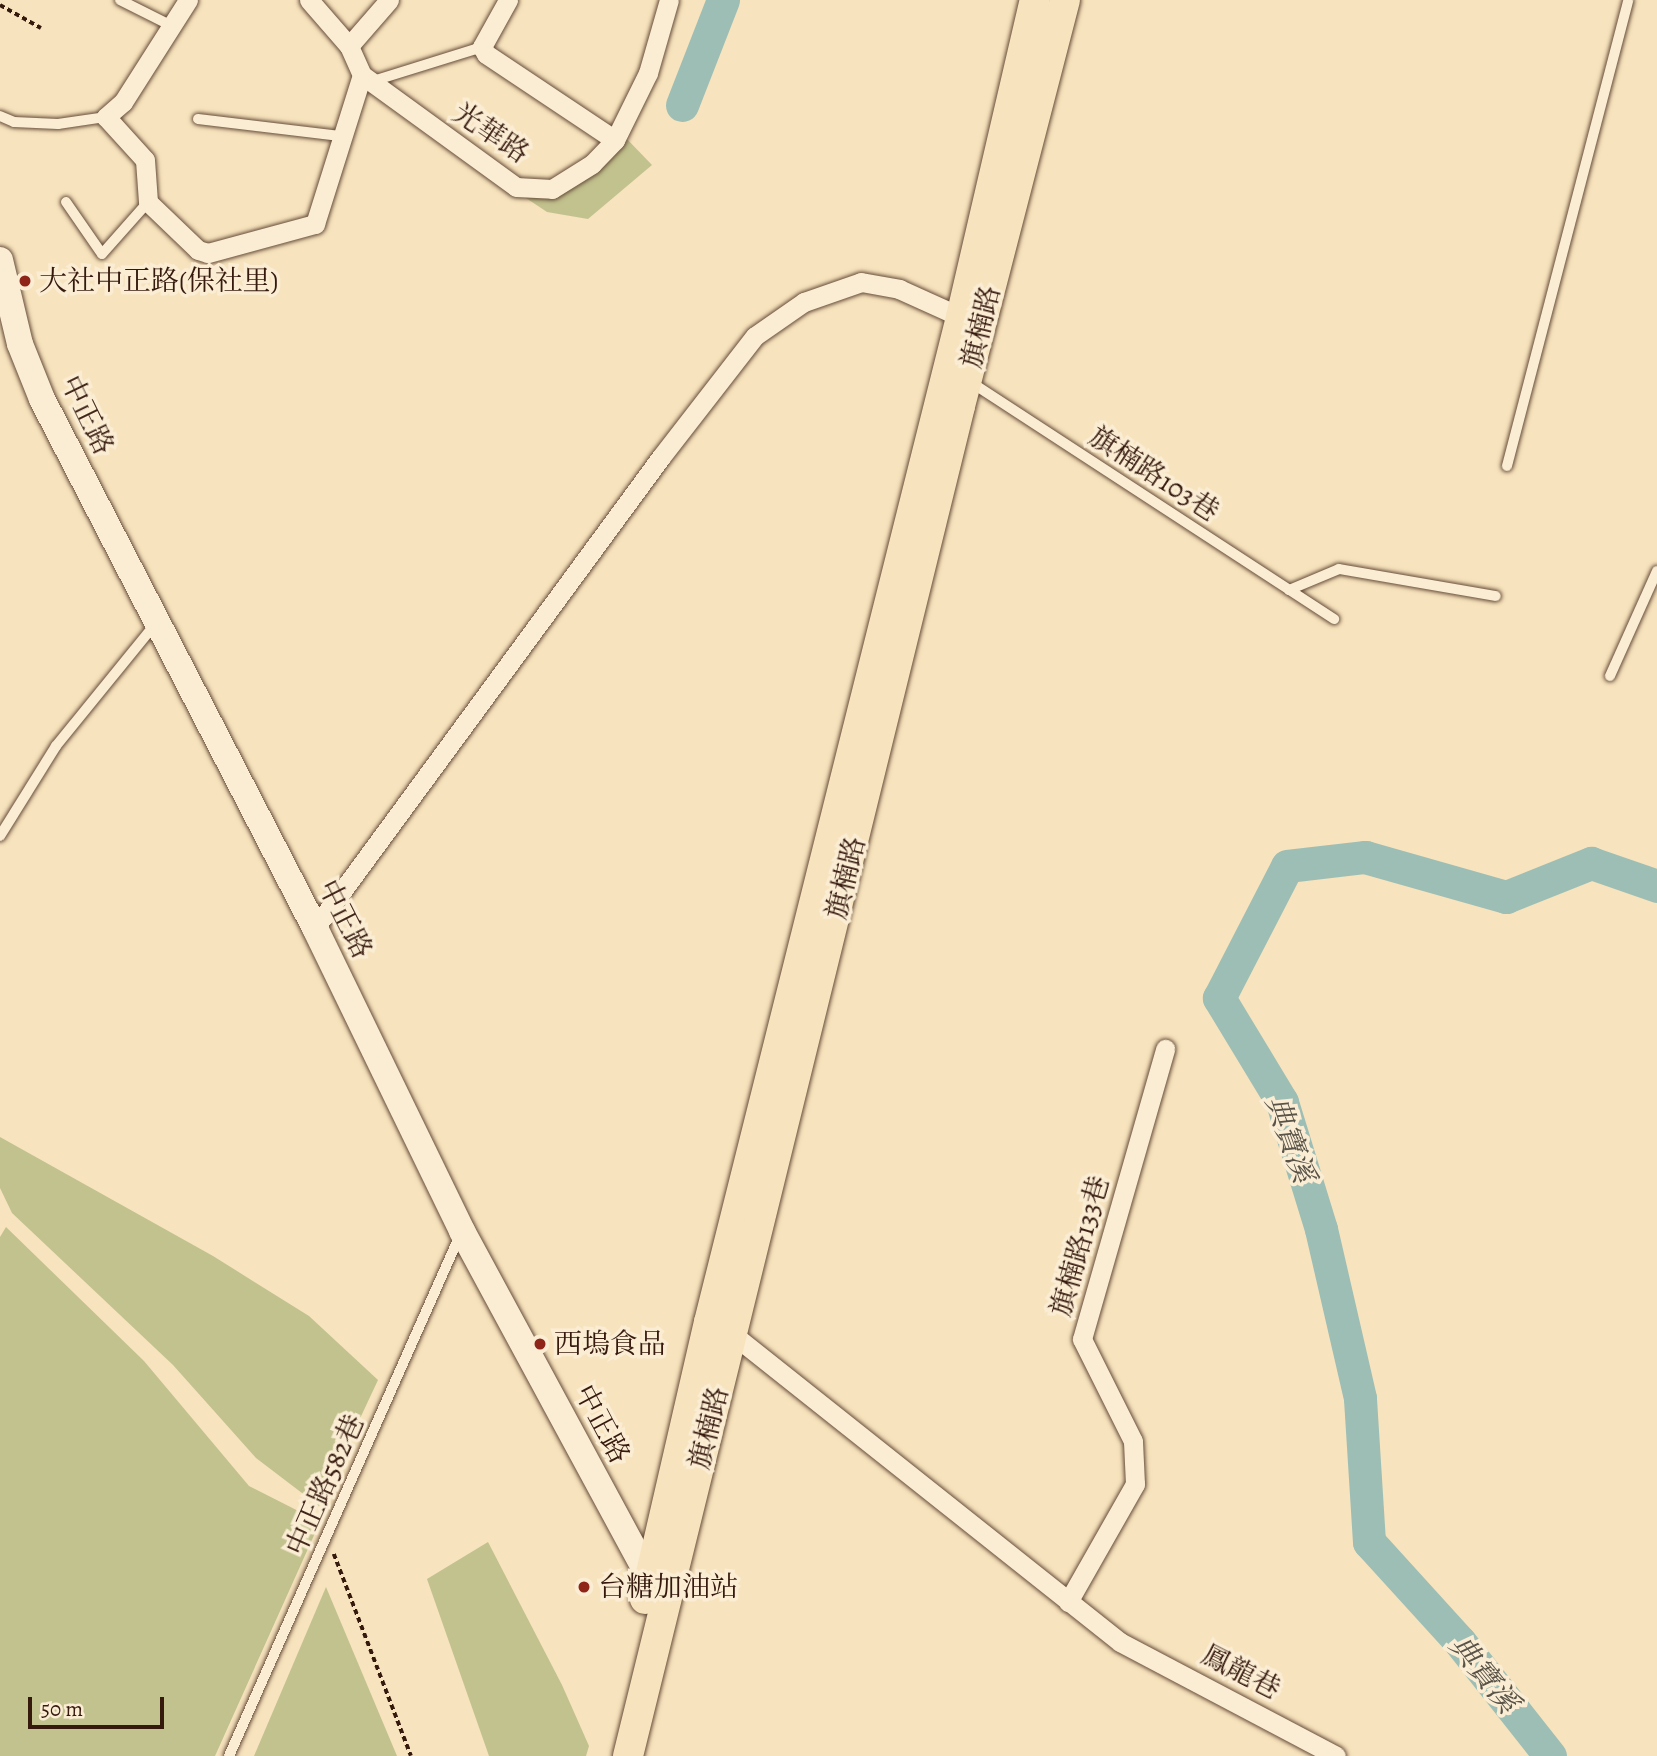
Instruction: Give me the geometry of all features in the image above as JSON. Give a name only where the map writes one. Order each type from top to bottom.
[{"type":"main road","name":"旗楠路","points":[[958,374],[961,317],[1035,0]]},
{"type":"main road","name":"旗楠路","points":[[608,1756],[660,1580],[958,374],[1065,0]]},
{"type":"main road","name":"中正路","points":[[0,260],[5,304],[42,399],[155,623],[315,929],[462,1231],[660,1580]]},
{"type":"main road","name":"旗楠路","points":[[628,1756],[660,1580]]},
{"type":"street","points":[[188,0],[124,102],[106,117],[145,159],[148,202],[188,243],[208,253],[307,229],[318,220],[340,136],[367,78]]},
{"type":"street","name":"光華路","points":[[309,0],[349,46],[367,78],[516,187],[552,189],[592,164],[615,140],[648,73],[669,0]]},
{"type":"street","points":[[349,46],[388,0]]},
{"type":"street","points":[[508,0],[482,47],[615,140]]},
{"type":"street","name":"旗楠路","points":[[315,929],[661,457],[755,336],[804,302],[861,282],[900,289],[961,317]]},
{"type":"street","name":"旗楠路133巷","points":[[1068,1602],[1135,1484],[1133,1441],[1082,1339],[1165,1049]]},
{"type":"street","points":[[721,1327],[1068,1602]]},
{"type":"street","name":"鳳龍巷","points":[[1068,1602],[1119,1642],[1336,1756]]},
{"type":"lane","points":[[120,0],[172,26]]},
{"type":"lane","points":[[1507,466],[1628,0]]},
{"type":"lane","points":[[367,78],[482,47]]},
{"type":"lane","points":[[0,116],[14,122],[58,124],[106,117]]},
{"type":"lane","points":[[198,119],[340,136]]},
{"type":"lane","points":[[66,202],[102,254],[148,202]]},
{"type":"lane","name":"旗楠路103巷","points":[[958,374],[1334,620]]},
{"type":"lane","points":[[1289,590],[1339,569],[1496,597]]},
{"type":"lane","points":[[1610,676],[1657,571]]},
{"type":"lane","points":[[0,836],[56,746],[155,623]]},
{"type":"lane","name":"中正路582巷","points":[[229,1756],[462,1231]]},
{"type":"path","points":[[0,5],[41,28]]},
{"type":"path","points":[[327,1536],[411,1756]]},
{"type":"green space","points":[[624,136],[652,165],[588,219],[547,212],[520,194],[550,193]]},
{"type":"green space","points":[[0,1137],[213,1256],[309,1316],[378,1380],[319,1506],[256,1458],[173,1365],[12,1213],[0,1188]]},
{"type":"green space","points":[[6,1227],[144,1361],[249,1486],[320,1522],[215,1756],[0,1756],[0,1237]]},
{"type":"green space","points":[[488,1542],[562,1685],[589,1746],[586,1756],[489,1756],[427,1579]]},
{"type":"green space","points":[[326,1587],[397,1756],[254,1756]]},
{"type":"waterway","points":[[682,105],[723,0]]},
{"type":"waterway","name":"典寶溪","points":[[1550,1756],[1460,1642],[1369,1542],[1360,1398],[1321,1229],[1282,1102],[1219,998],[1287,866],[1365,857],[1506,897],[1591,863],[1657,886]]},
{"type":"place","name":"大社中正路(保社里)","points":[[25,281]]},
{"type":"place","name":"西塢食品","points":[[540,1344]]},
{"type":"place","name":"台糖加油站","points":[[584,1587]]}]
